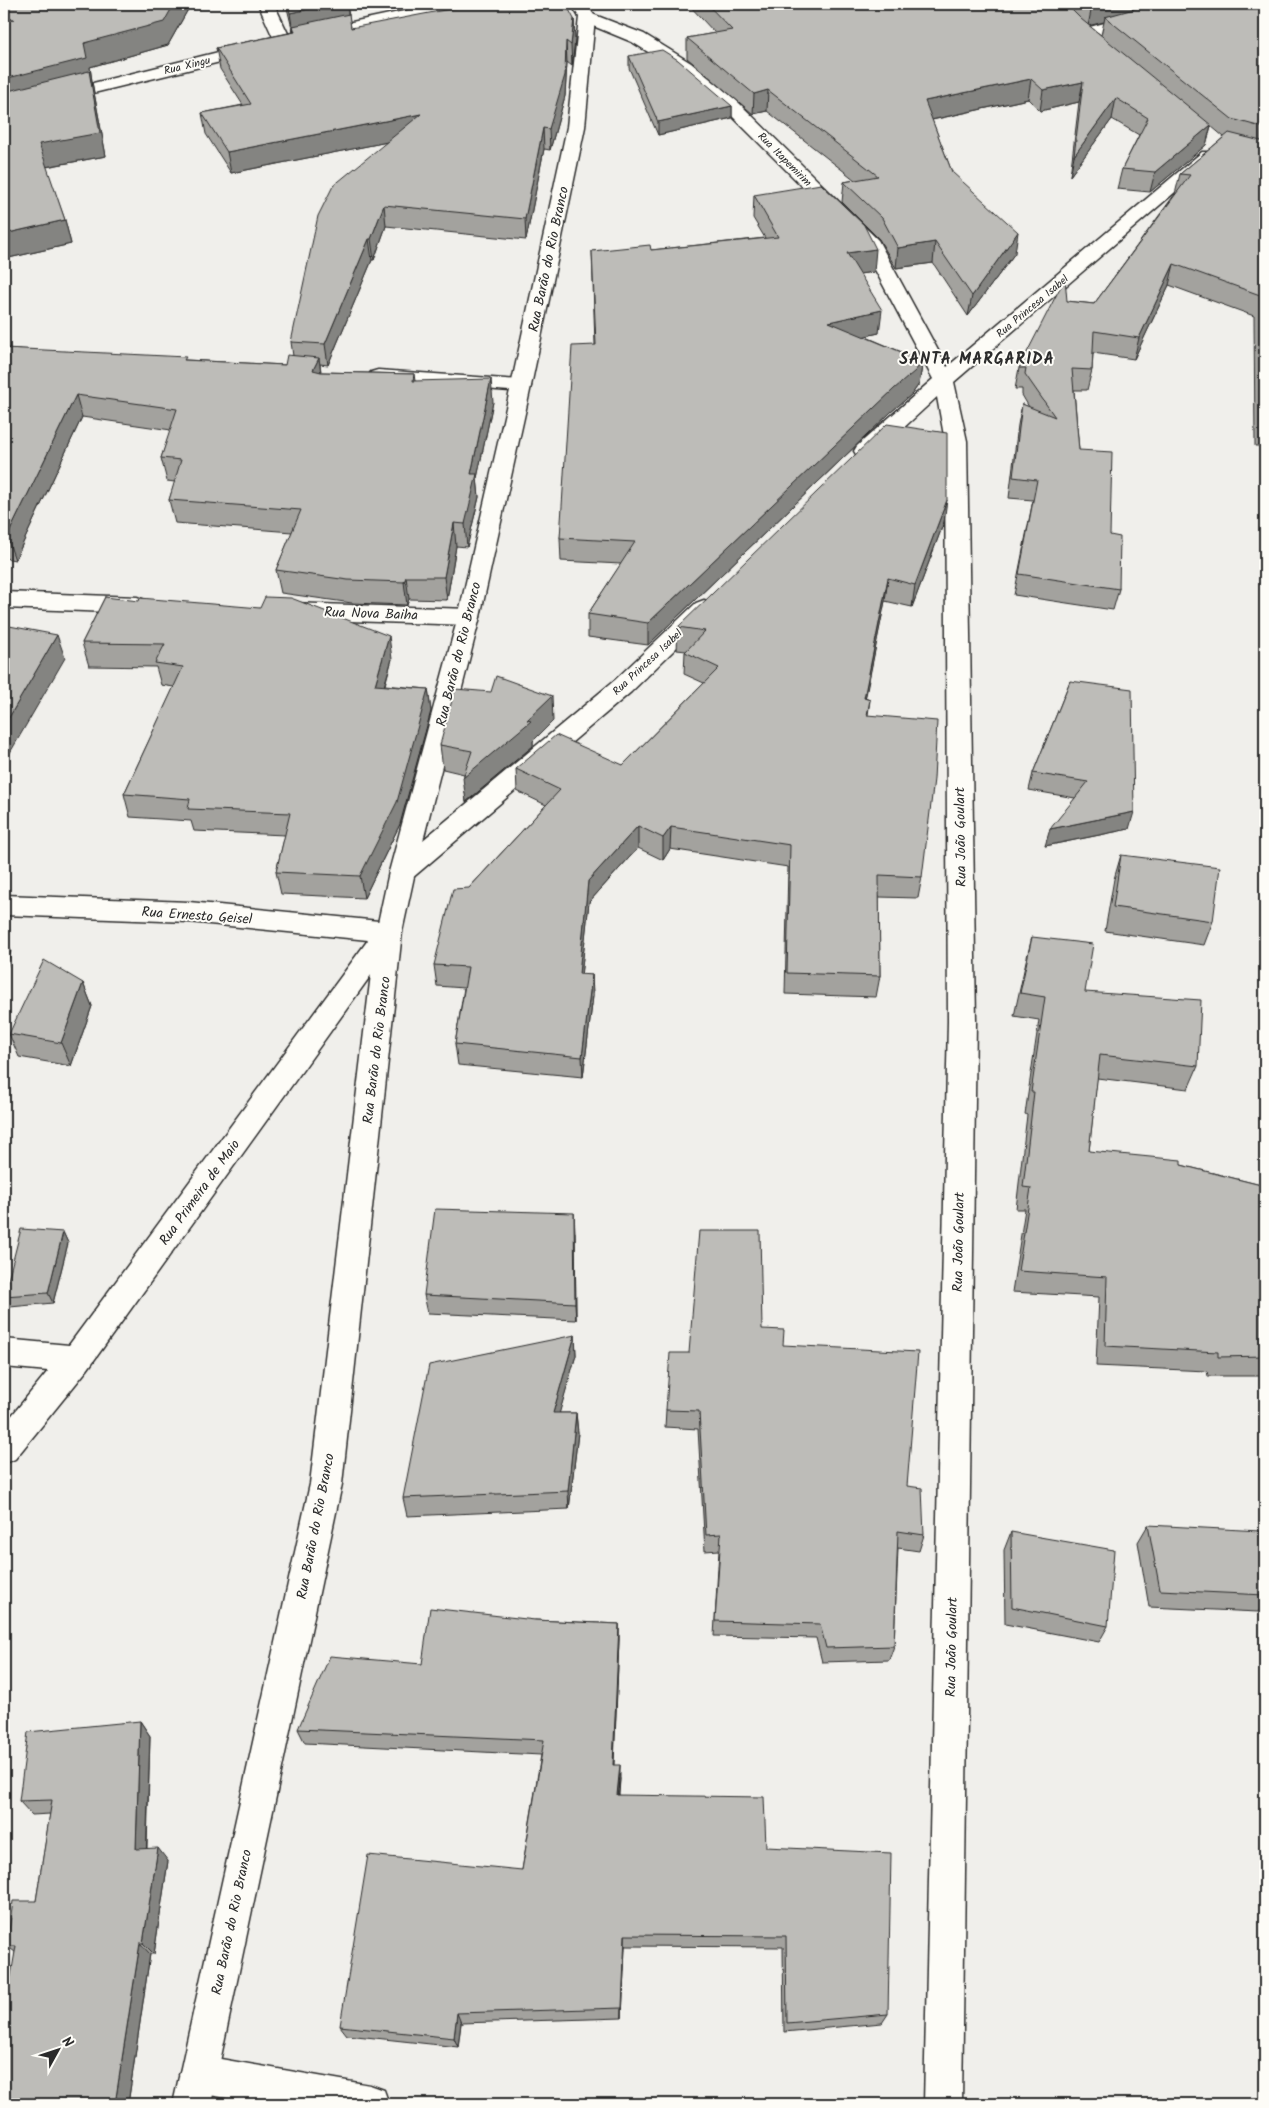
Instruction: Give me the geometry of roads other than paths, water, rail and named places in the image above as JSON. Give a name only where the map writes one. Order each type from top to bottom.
[{"type":"street","points":[[266,4],[283,42]]},
{"type":"street","name":"Rua Xingu","points":[[4,110],[283,42],[460,4]]},
{"type":"street","points":[[1085,34],[1190,4]]},
{"type":"street","name":"Rua Itapemirim","points":[[583,11],[638,38],[685,67],[732,106],[871,244],[944,380]]},
{"type":"street","name":"Rua Barão do Rio Branco","points":[[195,2089],[326,1484],[390,932],[402,872],[469,617],[521,386],[576,126],[583,11]]},
{"type":"street","points":[[1072,22],[1100,46]]},
{"type":"street","name":"Rua Princesa Isabel","points":[[850,466],[899,418],[1216,142]]},
{"type":"street","points":[[362,375],[521,386]]},
{"type":"street","name":"Rua João Goulart","points":[[943,2104],[962,1021],[956,441],[944,380]]},
{"type":"street","name":"Rua Princesa Isabel","points":[[402,872],[623,686],[715,597]]},
{"type":"street","points":[[4,600],[154,606]]},
{"type":"street","name":"Rua Nova Baiha","points":[[273,610],[469,617]]},
{"type":"street","name":"Rua Ernesto Geisel","points":[[4,905],[189,912],[390,932]]},
{"type":"street","name":"Rua Primeira de Maio","points":[[4,1449],[76,1360],[390,932]]},
{"type":"street","points":[[4,1353],[76,1360]]},
{"type":"street","points":[[195,2089],[370,2104]]},
{"type":"district","name":"SANTA MARGARIDA","points":[[977,358]]}]
